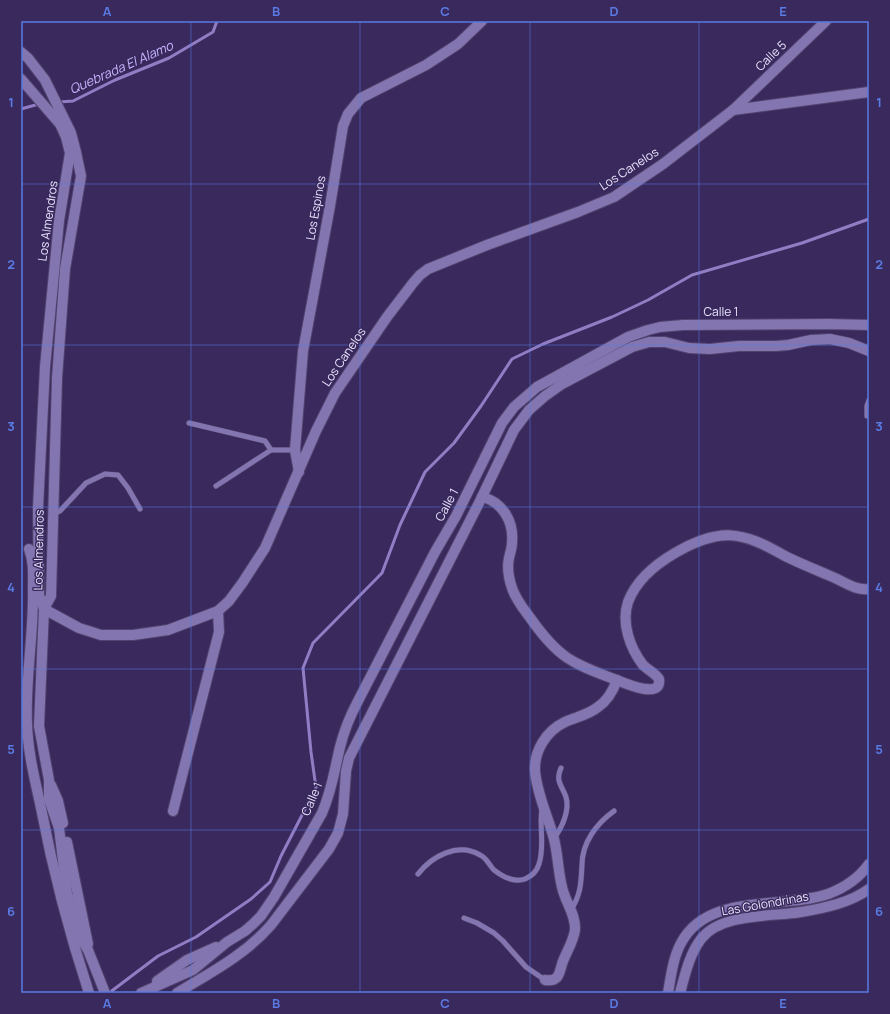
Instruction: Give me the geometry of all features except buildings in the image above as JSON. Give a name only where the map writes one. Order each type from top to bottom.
[{"type":"street","name":"Los Espinos","points":[[299,472],[294,450],[304,350],[343,126],[348,114],[361,98],[426,65],[458,44],[482,21]]},
{"type":"street","name":"Calle 5","points":[[733,110],[826,21]]},
{"type":"street","name":"Los Almendros","points":[[21,52],[28,58],[45,80],[71,133],[70,153],[59,221],[46,367],[38,508],[39,595],[44,610]]},
{"type":"street","name":"Los Almendros","points":[[21,79],[60,124],[71,143],[81,176],[65,269],[54,445],[51,596],[44,610]]},
{"type":"street","points":[[733,110],[869,92]]},
{"type":"street","name":"Los Canelos","points":[[44,610],[79,628],[101,635],[133,635],[168,630],[218,611],[234,595],[265,548],[316,431],[335,393],[387,317],[420,275],[428,269],[481,247],[578,212],[614,197],[663,164],[733,110]]},
{"type":"street","name":"Calle 1","points":[[227,942],[186,960],[141,993],[192,970],[227,942],[249,927],[268,907],[322,813],[331,789],[340,746],[350,716],[435,552],[456,516],[502,423],[521,400],[537,387],[619,342],[638,333],[660,327],[691,325],[869,325]]},
{"type":"street","points":[[176,993],[241,954],[262,936],[334,841],[341,824],[343,814],[346,771],[349,758],[482,497],[514,430],[537,402],[562,384],[641,344],[657,341],[690,348],[710,349],[739,346],[776,346],[811,340],[830,339],[850,343],[869,351]]},
{"type":"street","points":[[42,447],[54,445]]},
{"type":"street","points":[[482,497],[493,500],[498,504],[504,510],[509,520],[512,543],[509,558],[509,577],[514,595],[546,640],[563,656],[583,668],[651,690],[658,686],[659,682],[657,677],[643,665],[630,642],[625,620],[627,605],[635,589],[654,567],[683,548],[705,538],[722,535],[746,537],[764,544],[792,559],[858,589],[869,589]]},
{"type":"street","points":[[29,549],[33,563],[33,596],[27,702],[29,747],[34,781],[60,897],[89,993]]},
{"type":"street","points":[[44,610],[39,726],[49,780],[49,799],[59,828],[67,893],[81,939],[88,950],[105,993]]},
{"type":"street","points":[[173,810],[219,632],[218,611]]},
{"type":"street","points":[[545,980],[552,980],[560,974],[561,966],[571,945],[575,930],[575,923],[562,886],[554,838],[542,804],[535,771],[536,756],[547,736],[557,727],[588,713],[599,706],[609,697],[617,680]]},
{"type":"street","points":[[668,993],[676,957],[682,942],[691,929],[704,918],[719,912],[741,907],[806,899],[828,894],[851,882],[869,864]]},
{"type":"street","name":"Las Golondrinas","points":[[680,993],[690,958],[696,946],[705,934],[717,925],[730,921],[801,912],[838,904],[852,899],[869,889]]},
{"type":"lane","points":[[867,416],[867,406],[869,400]]},
{"type":"lane","points":[[189,423],[265,441],[271,450]]},
{"type":"lane","points":[[216,486],[271,450],[294,450]]},
{"type":"lane","points":[[53,514],[60,511],[86,483],[105,474],[118,475],[128,488],[140,509]]},
{"type":"lane","points":[[554,838],[561,828],[567,806],[566,796],[558,780],[561,768]]},
{"type":"lane","points":[[418,874],[439,856],[453,851],[464,850],[480,855],[494,869],[508,879],[518,880],[528,878],[535,872],[540,860],[542,848],[540,824],[542,804]]},
{"type":"lane","points":[[571,910],[582,883],[582,857],[587,841],[601,821],[614,811]]},
{"type":"lane","points":[[464,918],[477,923],[494,933],[526,967],[545,980]]},
{"type":"waterway","name":"Quebrada El Alamo","points":[[59,102],[73,101],[115,80],[169,58],[213,32],[217,21]]},
{"type":"waterway","name":"Quebrada El Alamo","points":[[21,109],[39,104]]},
{"type":"waterway","points":[[109,993],[158,956],[196,937],[251,899],[270,882],[281,856],[316,788],[303,668],[313,643],[382,573],[400,525],[425,472],[454,443],[512,359],[543,344],[612,317],[648,300],[692,275],[802,243],[869,219]]}]
